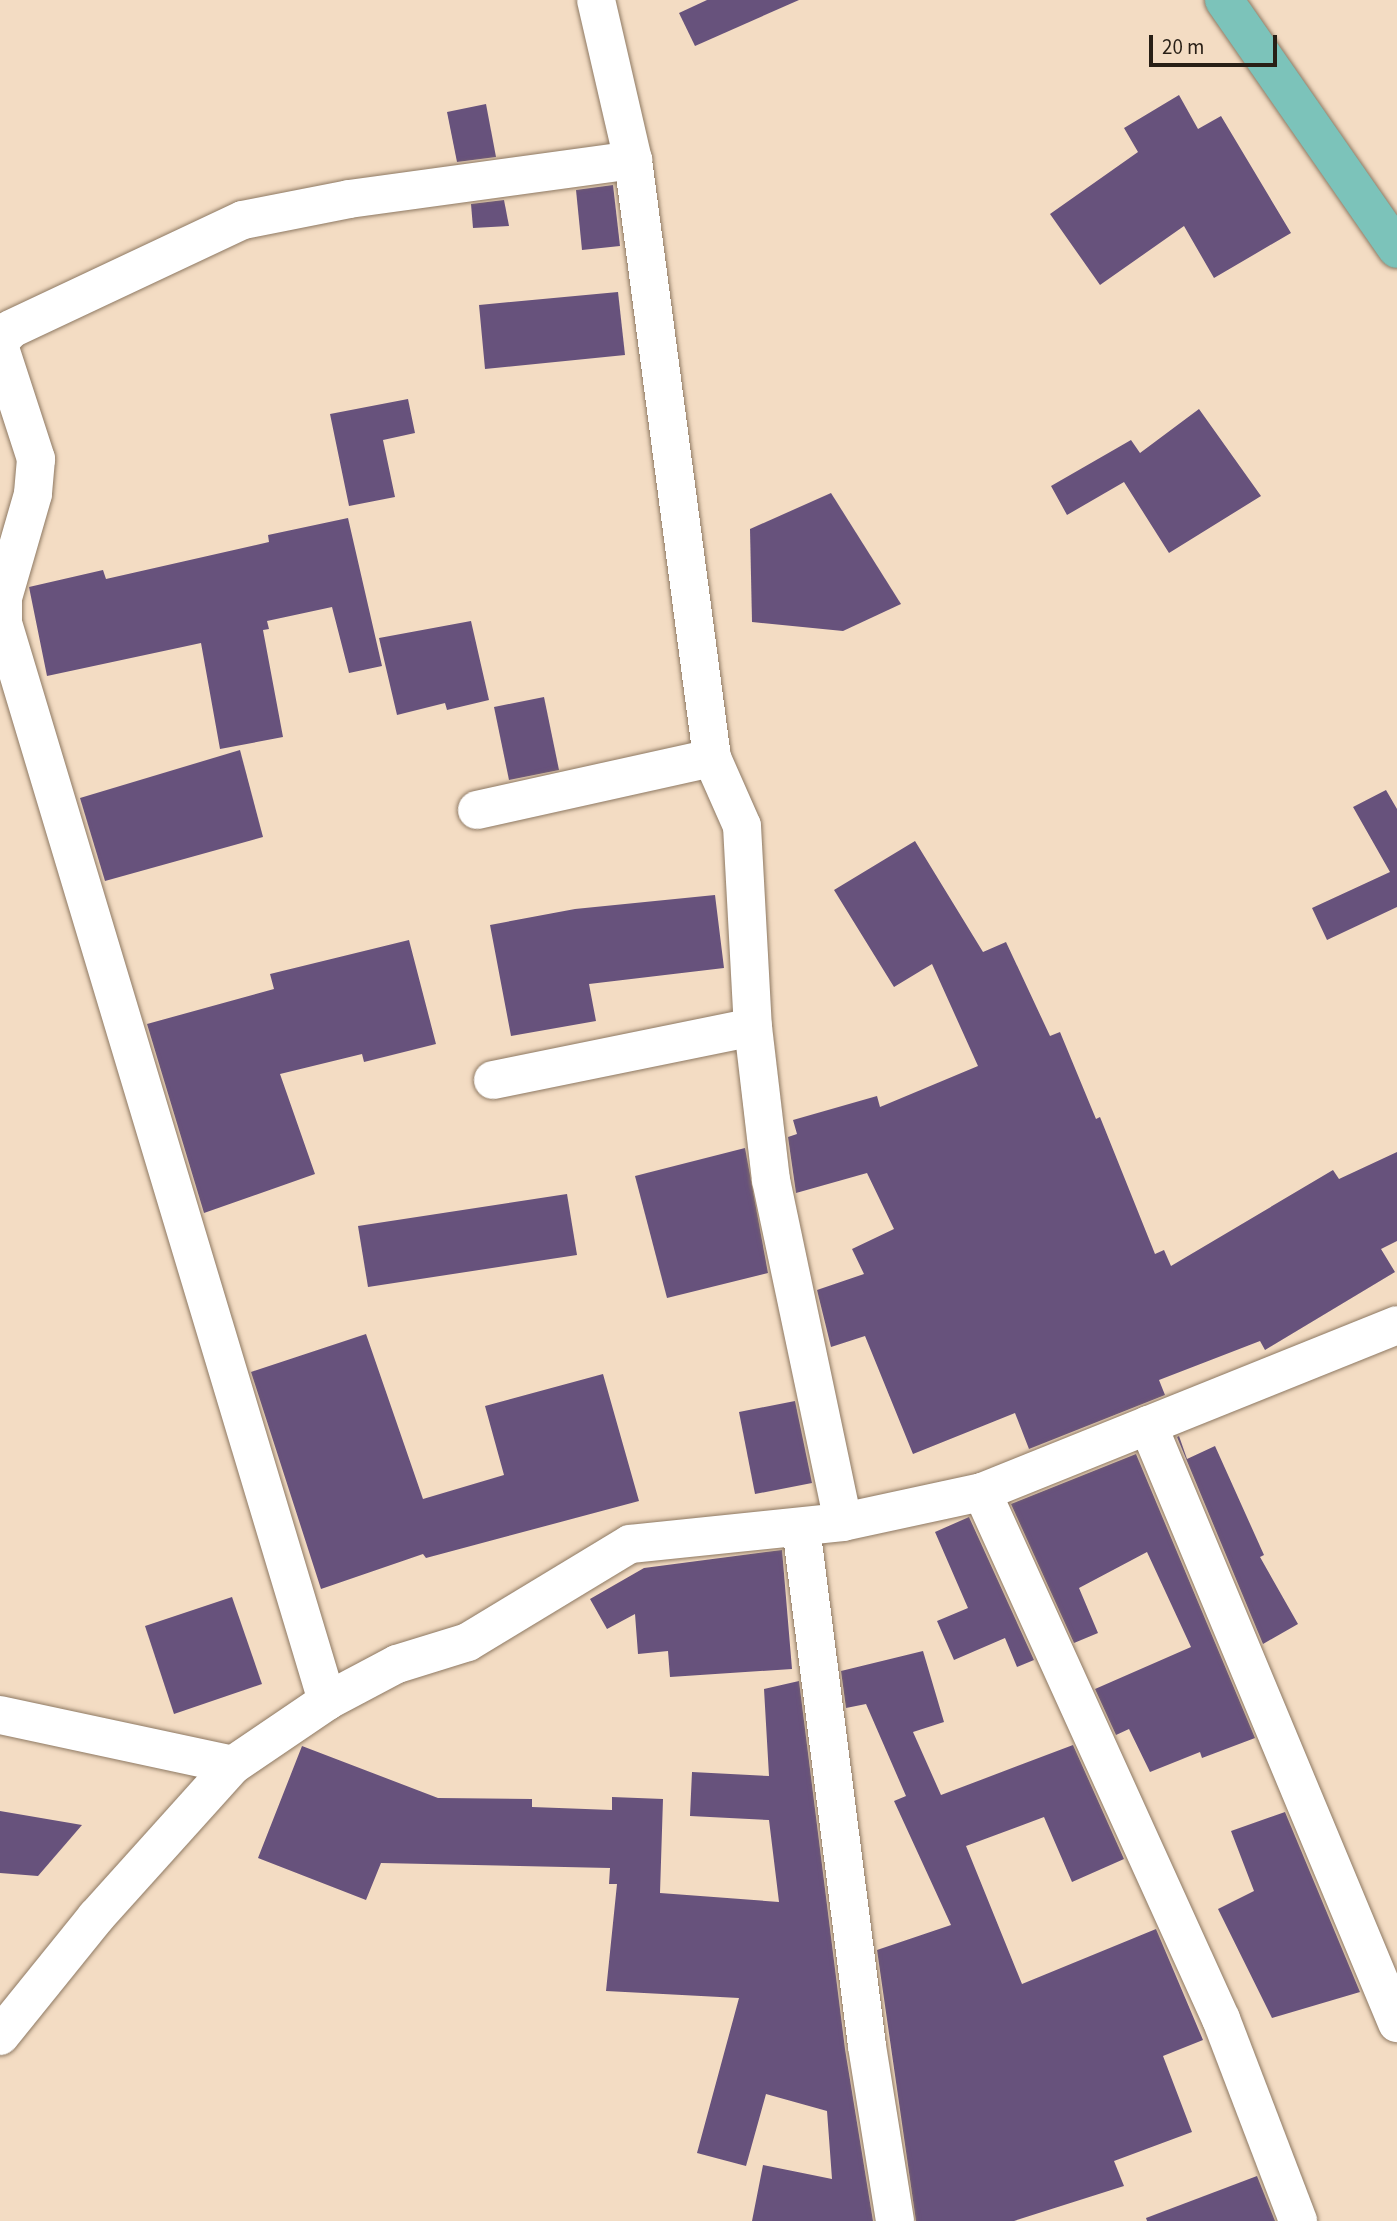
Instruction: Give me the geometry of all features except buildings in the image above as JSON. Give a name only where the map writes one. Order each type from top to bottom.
[{"type":"main road","points":[[1224,0],[1397,249]]},
{"type":"street","points":[[596,0],[633,160],[712,758],[742,826],[753,1027],[771,1180],[843,1522]]},
{"type":"street","points":[[0,341],[11,329],[243,219],[349,199],[633,160]]},
{"type":"street","points":[[0,348],[36,459],[33,494],[3,598],[3,622],[327,1701]]},
{"type":"street","points":[[477,810],[712,758]]},
{"type":"street","points":[[494,1080],[753,1027]]},
{"type":"street","points":[[0,2036],[96,1917],[233,1765],[327,1701],[397,1664],[468,1642],[630,1544],[843,1522],[982,1492],[1397,1325]]},
{"type":"street","points":[[1149,1426],[1397,2022]]},
{"type":"street","points":[[982,1492],[1222,2019],[1297,2221]]},
{"type":"street","points":[[801,1527],[865,2033],[895,2221]]},
{"type":"street","points":[[0,1715],[233,1765]]}]
